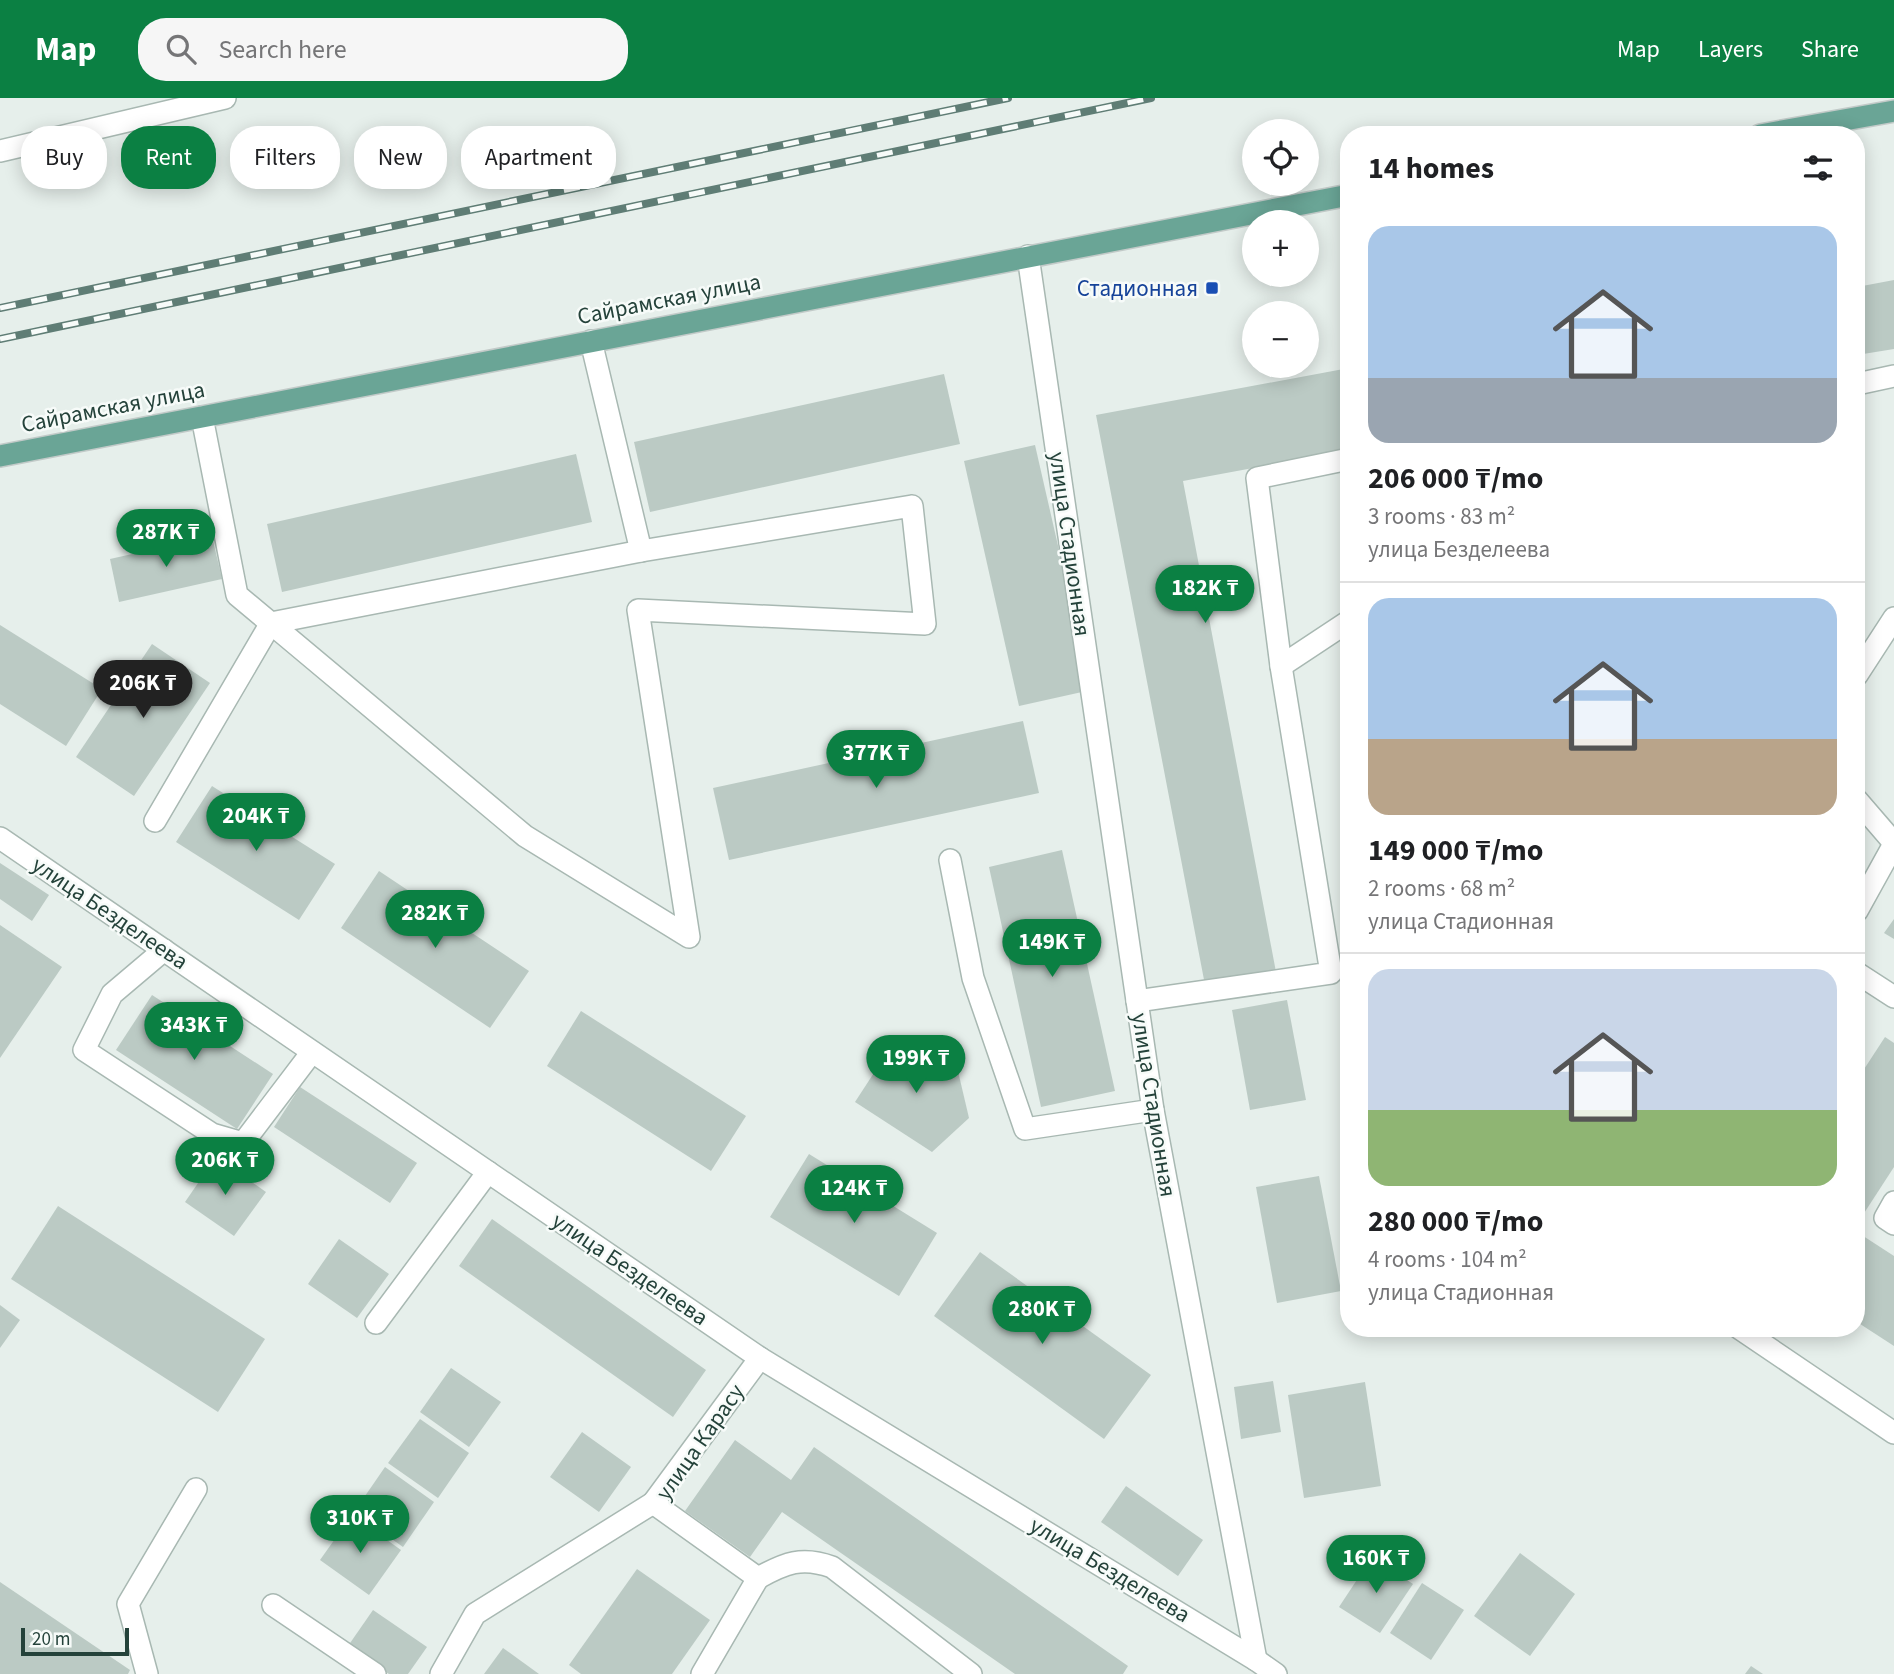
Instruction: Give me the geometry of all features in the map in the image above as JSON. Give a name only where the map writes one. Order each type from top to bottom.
[{"type":"main road","points":[[1810,126],[1894,111]]},
{"type":"main road","name":"Сайрамская улица","points":[[0,456],[1340,197]]},
{"type":"street","points":[[0,150],[225,98]]},
{"type":"street","name":"улица Стадионная","points":[[1028,256],[1153,1110],[1256,1660]]},
{"type":"street","points":[[591,341],[641,551]]},
{"type":"street","points":[[1865,382],[1894,376]]},
{"type":"street","points":[[155,821],[271,623],[641,551],[912,506],[925,624],[638,610],[689,937],[525,836],[271,623],[237,595],[202,417]]},
{"type":"street","points":[[1137,1001],[1331,973],[1281,666],[1257,478],[1340,461]]},
{"type":"street","points":[[1865,663],[1894,618]]},
{"type":"street","points":[[1281,666],[1340,627]]},
{"type":"street","points":[[1865,810],[1894,844],[1865,897]]},
{"type":"street","name":"улица Безделеева","points":[[0,838],[760,1358],[1276,1674]]},
{"type":"street","points":[[950,860],[973,978],[1025,1129],[1153,1110]]},
{"type":"street","points":[[164,950],[112,994],[84,1050],[212,1134],[243,1143],[312,1052]]},
{"type":"street","points":[[1865,978],[1894,997]]},
{"type":"street","points":[[376,1322],[488,1172]]},
{"type":"street","points":[[1894,1202],[1885,1218],[1894,1224]]},
{"type":"street","points":[[1752,1337],[1894,1433]]},
{"type":"street","name":"улица Карасу","points":[[758,1578],[653,1503],[760,1358]]},
{"type":"street","points":[[147,1674],[128,1604],[196,1489]]},
{"type":"street","points":[[441,1674],[475,1614],[653,1503]]},
{"type":"street","points":[[702,1674],[758,1578],[778,1566],[816,1561],[832,1567],[971,1674]]},
{"type":"street","points":[[273,1605],[375,1674]]},
{"type":"building","points":[[1894,280],[1894,349],[1865,354],[1865,285]]},
{"type":"building","points":[[1340,370],[1340,452],[1183,481],[1276,972],[1205,985],[1096,415],[1295,378],[1319,378],[1319,374]]},
{"type":"building","points":[[944,374],[960,444],[650,512],[634,442]]},
{"type":"building","points":[[1035,445],[1091,690],[1019,706],[964,461]]},
{"type":"building","points":[[576,454],[592,522],[282,592],[267,524]]},
{"type":"building","points":[[212,536],[222,579],[119,602],[110,559]]},
{"type":"building","points":[[0,625],[102,689],[66,746],[0,704]]},
{"type":"building","points":[[152,644],[210,683],[134,796],[76,757]]},
{"type":"building","points":[[1023,721],[1039,793],[729,860],[713,788]]},
{"type":"building","points":[[212,786],[335,864],[299,920],[176,842]]},
{"type":"building","points":[[1062,850],[1115,1091],[1041,1107],[989,867]]},
{"type":"building","points":[[0,863],[49,895],[32,921],[0,899]]},
{"type":"building","points":[[379,871],[529,971],[490,1028],[341,928]]},
{"type":"building","points":[[1894,919],[1894,939],[1884,933]]},
{"type":"building","points":[[0,925],[62,967],[0,1058]]},
{"type":"building","points":[[152,995],[273,1074],[237,1129],[116,1050]]},
{"type":"building","points":[[1287,1000],[1306,1100],[1250,1110],[1232,1010]]},
{"type":"building","points":[[581,1011],[746,1116],[711,1171],[547,1066]]},
{"type":"building","points":[[1885,1037],[1894,1043],[1894,1167],[1865,1212],[1865,1068]]},
{"type":"building","points":[[896,1039],[957,1067],[969,1118],[932,1152],[855,1102]]},
{"type":"building","points":[[300,1087],[417,1163],[390,1203],[274,1127]]},
{"type":"building","points":[[809,1154],[937,1233],[899,1296],[770,1217]]},
{"type":"building","points":[[216,1157],[266,1192],[234,1236],[185,1202]]},
{"type":"building","points":[[1319,1176],[1340,1291],[1277,1303],[1256,1187]]},
{"type":"building","points":[[58,1206],[265,1339],[218,1412],[11,1279]]},
{"type":"building","points":[[492,1219],[706,1370],[673,1417],[459,1266]]},
{"type":"building","points":[[1865,1237],[1894,1256],[1894,1346],[1865,1327]]},
{"type":"building","points":[[339,1239],[389,1274],[357,1318],[308,1284]]},
{"type":"building","points":[[980,1252],[1151,1375],[1104,1439],[934,1316]]},
{"type":"building","points":[[0,1305],[20,1320],[0,1348]]},
{"type":"building","points":[[451,1368],[501,1402],[469,1447],[420,1412]]},
{"type":"building","points":[[1273,1381],[1281,1432],[1241,1439],[1234,1387]]},
{"type":"building","points":[[1365,1382],[1381,1486],[1304,1498],[1288,1395]]},
{"type":"building","points":[[420,1419],[469,1453],[438,1498],[388,1463]]},
{"type":"building","points":[[582,1432],[631,1467],[599,1512],[550,1477]]},
{"type":"building","points":[[735,1440],[791,1480],[814,1447],[1128,1666],[1123,1674],[1015,1674],[782,1512],[750,1557],[685,1511]]},
{"type":"building","points":[[385,1467],[434,1502],[403,1547],[354,1512]]},
{"type":"building","points":[[1126,1486],[1203,1540],[1178,1576],[1101,1522]]},
{"type":"building","points":[[352,1515],[401,1550],[369,1595],[320,1560]]},
{"type":"building","points":[[1520,1553],[1575,1594],[1530,1656],[1474,1616]]},
{"type":"building","points":[[1372,1557],[1413,1584],[1380,1633],[1339,1607]]},
{"type":"building","points":[[637,1569],[710,1620],[672,1674],[581,1674],[569,1665]]},
{"type":"building","points":[[0,1582],[130,1670],[128,1674],[0,1674]]},
{"type":"building","points":[[1422,1583],[1464,1610],[1431,1660],[1390,1633]]},
{"type":"building","points":[[373,1610],[427,1647],[408,1674],[389,1674],[348,1646]]},
{"type":"building","points":[[503,1648],[539,1674],[484,1674]]},
{"type":"building","points":[[1751,1666],[1763,1674],[1745,1674]]},
{"type":"railway","points":[[0,308],[1008,98]]},
{"type":"railway","points":[[0,339],[1151,98]]},
{"type":"place","name":"Стадионная","points":[[1212,288]]}]
